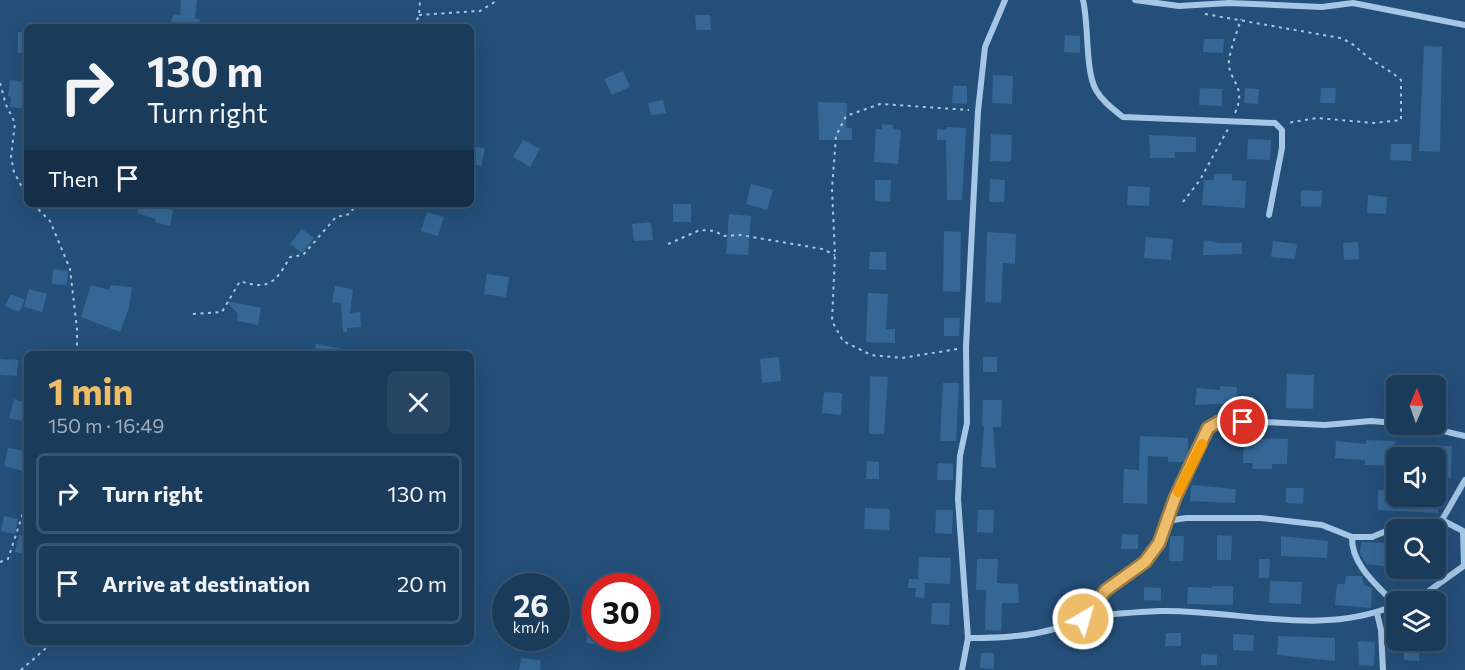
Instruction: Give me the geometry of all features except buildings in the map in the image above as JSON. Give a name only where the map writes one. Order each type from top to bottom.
[{"type":"street","points":[[962,670],[968,638],[958,499],[960,456],[967,423],[966,347],[978,111],[985,47],[1005,0]]},
{"type":"street","points":[[1083,0],[1087,17],[1090,69],[1095,89],[1108,105],[1123,117],[1275,123],[1282,130],[1282,148],[1269,215]]},
{"type":"street","points":[[1135,0],[1179,6],[1229,3],[1322,7],[1353,3],[1465,25]]},
{"type":"street","points":[[1083,619],[1106,590],[1145,562],[1159,543],[1175,498],[1208,428],[1222,420],[1325,425],[1371,421],[1386,422]]},
{"type":"street","points":[[1446,432],[1464,438]]},
{"type":"street","points":[[1443,519],[1465,480]]},
{"type":"street","points":[[1167,521],[1186,518],[1261,518],[1322,525],[1352,537],[1372,537],[1386,531]]},
{"type":"street","points":[[1429,591],[1465,565],[1463,531],[1446,522]]},
{"type":"street","points":[[1352,537],[1352,548],[1360,566],[1386,594]]},
{"type":"street","points":[[968,638],[1005,638],[1056,629],[1083,619],[1163,611],[1278,621],[1333,621],[1386,609]]},
{"type":"street","points":[[1377,613],[1381,630],[1383,670]]},
{"type":"path","points":[[415,24],[419,15],[420,0]]},
{"type":"path","points":[[419,15],[480,11],[498,0]]},
{"type":"path","points":[[1199,14],[1241,19],[1353,42],[1372,60],[1388,68],[1401,80],[1401,120],[1374,123],[1317,118],[1275,123]]},
{"type":"path","points":[[1183,202],[1200,180],[1240,102],[1239,87],[1229,61],[1241,19]]},
{"type":"path","points":[[0,83],[6,105],[15,123],[11,157],[14,172],[24,191]]},
{"type":"path","points":[[966,347],[902,358],[871,355],[843,341],[832,321],[835,255],[831,220],[836,136],[846,116],[880,104],[978,111]]},
{"type":"path","points":[[36,207],[50,221],[70,269],[77,346],[80,351]]},
{"type":"path","points":[[193,314],[222,312],[240,281],[257,287],[278,279],[290,257],[303,255],[336,218],[350,214],[354,207]]},
{"type":"path","points":[[668,244],[700,230],[707,230],[723,236],[741,235],[822,249],[835,255]]},
{"type":"path","points":[[0,562],[8,559],[13,550],[24,512]]},
{"type":"path","points":[[21,670],[50,645]]},
{"type":"slow traffic","points":[[1178,492],[1202,444]]},
{"type":"route","points":[[1083,619],[1092,604],[1106,590],[1145,562],[1159,543],[1175,498],[1208,428],[1222,420],[1243,422]]}]
